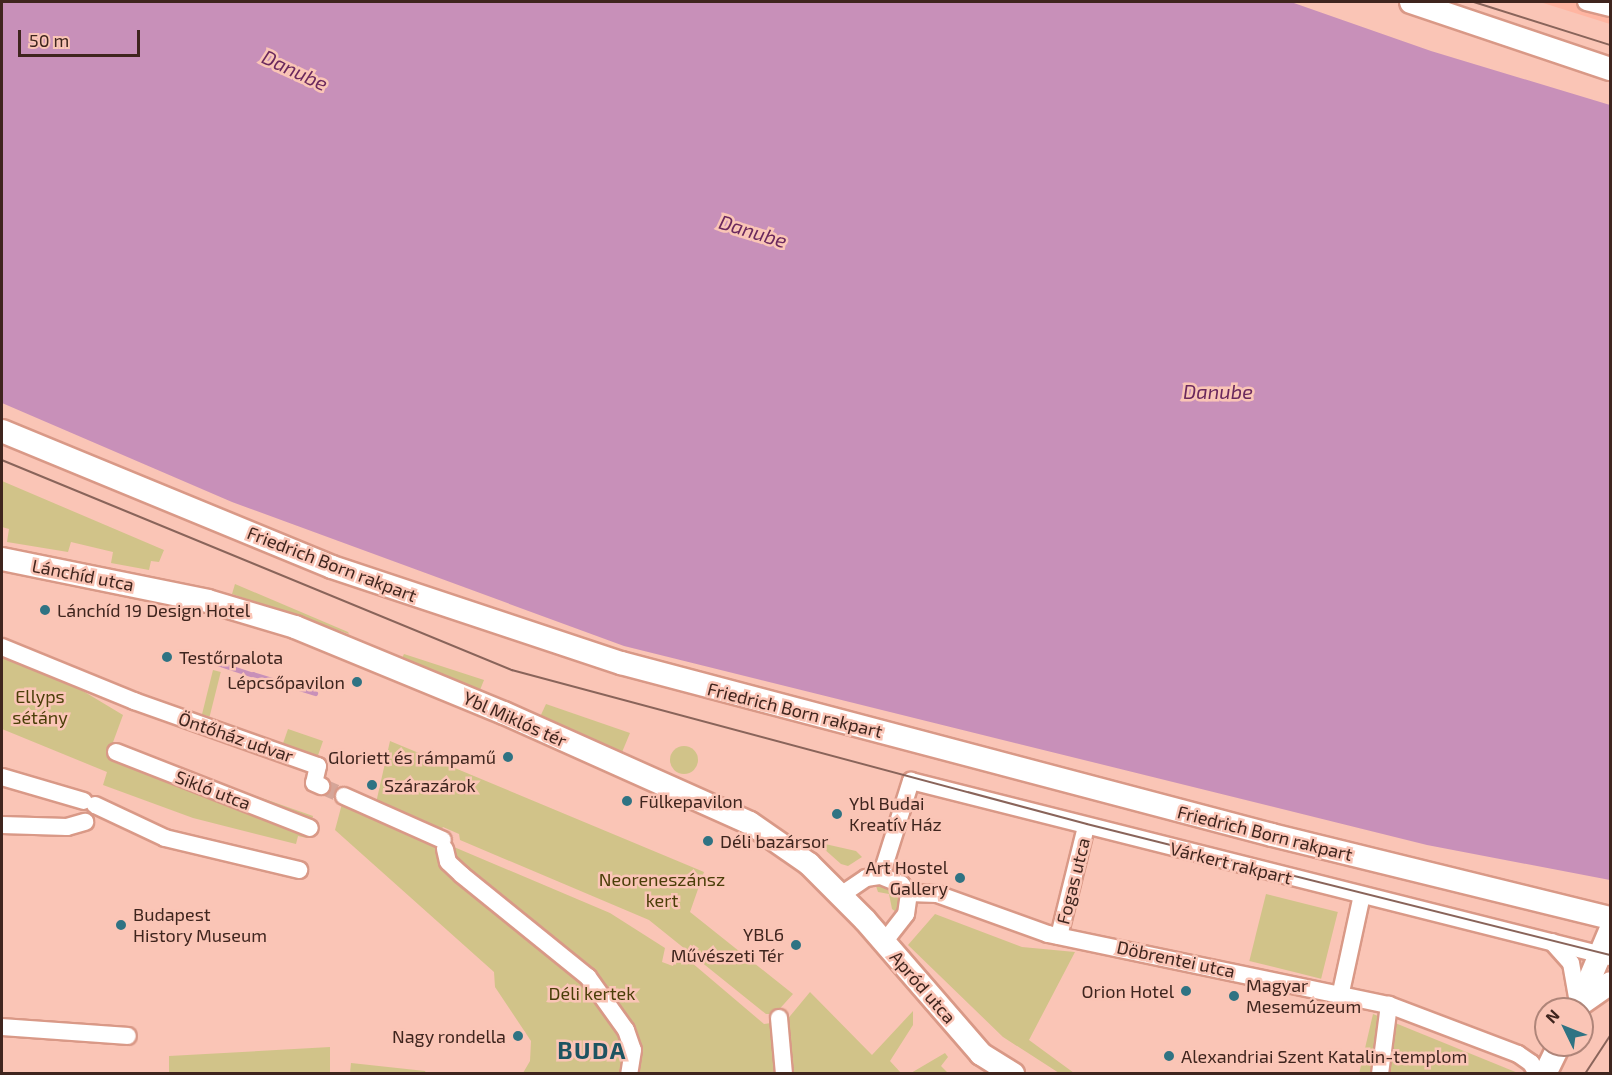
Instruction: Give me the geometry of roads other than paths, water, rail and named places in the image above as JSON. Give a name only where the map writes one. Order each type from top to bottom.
[{"type":"main road","points":[[1411,2],[1611,69]]},
{"type":"main road","name":"Friedrich Born rakpart","points":[[2,430],[332,567],[621,663],[1261,832],[1611,918]]},
{"type":"main road","name":"Lánchíd utca","points":[[2,559],[165,591]]},
{"type":"main road","name":"Ybl Miklós tér","points":[[165,591],[295,627],[504,713],[750,823],[809,864],[864,920]]},
{"type":"main road","name":"Apród utca","points":[[864,920],[985,1064],[1013,1074]]},
{"type":"main road","points":[[1583,997],[1606,956],[1611,931]]},
{"type":"main road","points":[[1591,997],[1611,983]]},
{"type":"main road","points":[[1543,1072],[1552,1057]]},
{"type":"street","points":[[1586,2],[1611,8]]},
{"type":"street","name":"Öntőház udvar","points":[[2,647],[131,700],[318,766],[314,783],[321,786]]},
{"type":"street","name":"Sikló utca","points":[[116,752],[310,828]]},
{"type":"street","points":[[2,777],[165,838],[299,870]]},
{"type":"street","name":"Várkert rakpart","points":[[881,876],[911,781],[1086,827],[1606,956]]},
{"type":"street","points":[[344,796],[444,845],[448,861],[462,875],[588,977],[626,1030],[633,1050],[629,1074]]},
{"type":"street","points":[[2,825],[67,827],[88,811]]},
{"type":"street","name":"Fogas utca","points":[[1059,936],[1086,827]]},
{"type":"street","points":[[841,895],[866,878],[881,876],[895,880],[909,893],[900,926],[884,942]]},
{"type":"street","name":"Döbrentei utca","points":[[909,893],[937,894],[1059,936],[1341,992],[1389,1005],[1518,1054],[1543,1072]]},
{"type":"street","points":[[1341,992],[1362,895]]},
{"type":"street","points":[[1552,942],[1566,956],[1575,972],[1576,997]]},
{"type":"street","points":[[1380,1074],[1389,1005]]},
{"type":"street","points":[[779,1018],[784,1074]]},
{"type":"street","points":[[2,1027],[128,1036]]},
{"type":"water","name":"Danube","points":[[2,2],[1291,2],[1431,51],[1610,105],[1610,880],[1427,845],[624,646],[232,502],[2,403]]},
{"type":"waterway","points":[[217,663],[251,674]]},
{"type":"waterway","points":[[253,674],[315,693]]},
{"type":"tunnel","points":[[321,786],[344,796]]},
{"type":"tram line","points":[[1474,2],[1610,45]]},
{"type":"tram line","points":[[2,460],[512,670],[1087,824],[1610,955]]},
{"type":"tram line","points":[[1585,1074],[1610,1036]]},
{"type":"place","name":"Lánchíd 19 Design Hotel","points":[[45,610]]},
{"type":"place","name":"Testőrpalota","points":[[167,657]]},
{"type":"place","name":"Lépcsőpavilon","points":[[357,682]]},
{"type":"place","name":"Gloriett és rámpamű","points":[[508,757]]},
{"type":"place","name":"Szárazárok","points":[[372,785]]},
{"type":"place","name":"Fülkepavilon","points":[[627,801]]},
{"type":"place","name":"Ybl Budai Kreatív Ház","points":[[837,814]]},
{"type":"place","name":"Déli bazársor","points":[[708,841]]},
{"type":"place","name":"Art Hostel Gallery","points":[[960,878]]},
{"type":"place","name":"Budapest History Museum","points":[[121,925]]},
{"type":"place","name":"YBL6 Művészeti Tér","points":[[796,945]]},
{"type":"place","name":"Orion Hotel","points":[[1186,991]]},
{"type":"place","name":"Magyar Mesemúzeum","points":[[1234,996]]},
{"type":"place","name":"Nagy rondella","points":[[518,1036]]},
{"type":"place","name":"Alexandriai Szent Katalin-templom","points":[[1169,1056]]},
{"type":"district","name":"BUDA","points":[[592,1050]]},
{"type":"park label","name":"Ellyps sétány","points":[[40,707]]},
{"type":"park label","name":"Neoreneszánsz kert","points":[[662,890]]},
{"type":"park label","name":"Déli kertek","points":[[592,993]]}]
